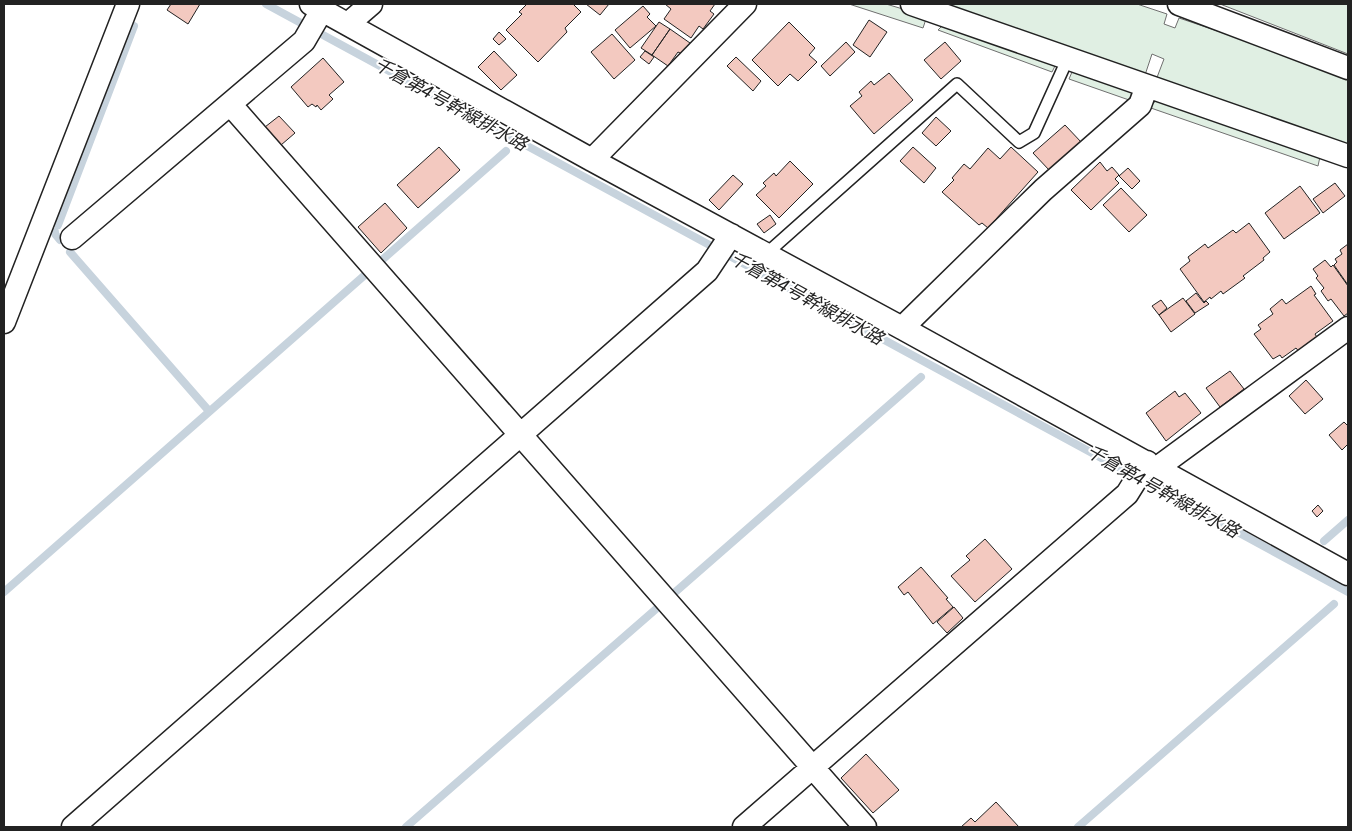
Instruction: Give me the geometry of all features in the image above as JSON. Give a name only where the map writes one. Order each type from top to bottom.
[{"type":"street","points":[[4,322],[128,4]]},
{"type":"street","points":[[349,23],[371,4]]},
{"type":"street","points":[[592,160],[745,4]]},
{"type":"street","points":[[912,4],[1348,156]]},
{"type":"street","points":[[1179,4],[1348,68]]},
{"type":"street","points":[[72,238],[304,41],[317,11],[349,23],[592,160],[724,246],[766,254],[1149,467],[1348,574]]},
{"type":"street","points":[[902,328],[1043,190],[1140,105],[1147,86]]},
{"type":"street","points":[[230,104],[865,827]]},
{"type":"street","points":[[72,827],[707,271],[724,246]]},
{"type":"street","points":[[744,827],[1127,494],[1149,467],[1348,328]]},
{"type":"lane","points":[[766,254],[957,84],[1019,142],[1034,133],[1068,58]]},
{"type":"green space","points":[[849,4],[886,4],[923,15],[926,19],[923,28]]},
{"type":"green space","points":[[936,4],[1137,4],[1167,14],[1164,24],[1175,28],[1179,18],[1268,48],[1348,79],[1348,148],[1156,80],[1164,59],[1152,54],[1145,75]]},
{"type":"green space","points":[[1220,4],[1348,4],[1348,54]]},
{"type":"green space","points":[[946,22],[1056,64],[1052,72],[938,30]]},
{"type":"green space","points":[[1078,66],[1132,92],[1129,100],[1069,79],[1072,72]]},
{"type":"green space","points":[[1164,95],[1321,152],[1318,166],[1148,107]]},
{"type":"building","points":[[171,4],[200,4],[188,24],[167,10]]},
{"type":"building","points":[[527,4],[573,4],[581,12],[565,28],[567,32],[538,62],[506,30],[522,14],[519,12]]},
{"type":"building","points":[[586,4],[609,4],[600,15]]},
{"type":"building","points":[[665,4],[715,4],[710,11],[714,14],[703,29],[699,26],[691,38],[664,19],[671,9]]},
{"type":"building","points":[[643,6],[650,14],[647,17],[656,26],[630,48],[615,30]]},
{"type":"building","points":[[869,20],[887,32],[870,57],[853,45]]},
{"type":"building","points":[[659,22],[670,29],[652,55],[641,48]]},
{"type":"building","points":[[789,22],[815,48],[809,55],[817,62],[798,81],[790,74],[778,86],[752,60]]},
{"type":"building","points":[[670,29],[690,43],[682,54],[678,52],[668,66],[652,55]]},
{"type":"building","points":[[499,32],[506,39],[499,45],[493,39]]},
{"type":"building","points":[[612,34],[635,60],[614,79],[591,52]]},
{"type":"building","points":[[846,42],[855,52],[830,76],[821,66]]},
{"type":"building","points":[[945,42],[961,61],[941,79],[924,60]]},
{"type":"building","points":[[494,51],[517,75],[501,90],[478,67]]},
{"type":"building","points":[[645,51],[654,57],[649,64],[640,57]]},
{"type":"building","points":[[736,57],[761,81],[753,91],[727,66]]},
{"type":"building","points":[[323,58],[344,82],[329,95],[333,99],[321,110],[317,105],[316,107],[312,104],[308,107],[291,87]]},
{"type":"building","points":[[889,73],[913,100],[874,134],[850,106],[862,96],[859,92],[871,81],[874,85]]},
{"type":"building","points":[[279,116],[295,133],[281,145],[265,127]]},
{"type":"building","points":[[936,117],[951,131],[936,146],[922,133]]},
{"type":"building","points":[[1065,125],[1082,143],[1050,171],[1033,153]]},
{"type":"building","points":[[439,147],[460,170],[418,208],[397,185]]},
{"type":"building","points":[[913,147],[936,168],[924,183],[900,161]]},
{"type":"building","points":[[1011,147],[1038,172],[988,228],[982,223],[979,225],[942,192],[954,180],[952,178],[964,164],[970,169],[988,148],[1000,159]]},
{"type":"building","points":[[790,161],[813,184],[779,218],[756,195],[766,186],[763,183],[774,173],[776,176]]},
{"type":"building","points":[[1100,162],[1107,171],[1112,167],[1119,175],[1115,179],[1119,183],[1091,210],[1071,190]]},
{"type":"building","points":[[1128,168],[1140,181],[1132,189],[1119,176]]},
{"type":"building","points":[[733,175],[743,184],[719,210],[709,200]]},
{"type":"building","points":[[1335,183],[1345,196],[1323,213],[1313,199]]},
{"type":"building","points":[[1300,186],[1320,213],[1284,239],[1265,213]]},
{"type":"building","points":[[1121,188],[1147,215],[1129,232],[1103,205]]},
{"type":"building","points":[[385,203],[407,228],[381,253],[358,227]]},
{"type":"building","points":[[770,215],[776,224],[764,233],[757,224]]},
{"type":"building","points":[[1249,223],[1270,252],[1263,258],[1264,260],[1243,276],[1245,278],[1223,294],[1221,291],[1204,302],[1180,269],[1190,261],[1188,257],[1205,244],[1208,248],[1233,230],[1236,233]]},
{"type":"building","points":[[1348,244],[1348,285],[1334,265],[1337,262],[1335,259],[1342,254],[1340,250]]},
{"type":"building","points":[[1325,260],[1331,267],[1333,265],[1348,286],[1348,313],[1344,316],[1331,299],[1328,301],[1321,291],[1324,288],[1316,278],[1318,276],[1313,269]]},
{"type":"building","points":[[1311,286],[1316,294],[1314,295],[1333,321],[1315,334],[1318,339],[1300,353],[1296,348],[1282,358],[1280,355],[1273,359],[1254,334],[1261,329],[1258,325],[1273,314],[1270,309],[1282,299],[1286,304]]},
{"type":"building","points":[[1196,293],[1204,303],[1206,301],[1209,304],[1195,313],[1186,301]]},
{"type":"building","points":[[1183,298],[1195,314],[1171,332],[1159,315]]},
{"type":"building","points":[[1161,300],[1167,308],[1159,315],[1152,306]]},
{"type":"building","points":[[1230,371],[1244,389],[1220,407],[1206,388]]},
{"type":"building","points":[[1306,380],[1323,399],[1305,414],[1289,396]]},
{"type":"building","points":[[1175,391],[1179,397],[1185,393],[1201,413],[1166,441],[1146,413]]},
{"type":"building","points":[[1344,422],[1348,426],[1348,444],[1342,450],[1329,435]]},
{"type":"building","points":[[1318,505],[1323,511],[1317,517],[1312,511]]},
{"type":"building","points":[[985,539],[1012,569],[975,602],[951,576],[970,560],[966,556]]},
{"type":"building","points":[[921,567],[948,598],[946,599],[953,607],[933,624],[908,592],[904,595],[898,587]]},
{"type":"building","points":[[954,607],[963,618],[947,633],[937,622]]},
{"type":"building","points":[[866,754],[899,790],[873,813],[841,778]]},
{"type":"building","points":[[996,802],[1019,827],[961,827],[971,818],[975,822]]},
{"type":"waterway","name":"千倉第4号幹線排水路","points":[[266,4],[1348,592]]},
{"type":"waterway","points":[[58,225],[134,26]]},
{"type":"waterway","points":[[382,260],[506,151]]},
{"type":"waterway","points":[[55,232],[60,240]]},
{"type":"waterway","points":[[70,252],[209,411]]},
{"type":"waterway","points":[[4,592],[366,274]]},
{"type":"waterway","points":[[673,594],[921,377]]},
{"type":"waterway","points":[[1324,541],[1348,520]]},
{"type":"waterway","points":[[1078,827],[1334,604]]},
{"type":"waterway","points":[[406,827],[656,609]]}]
